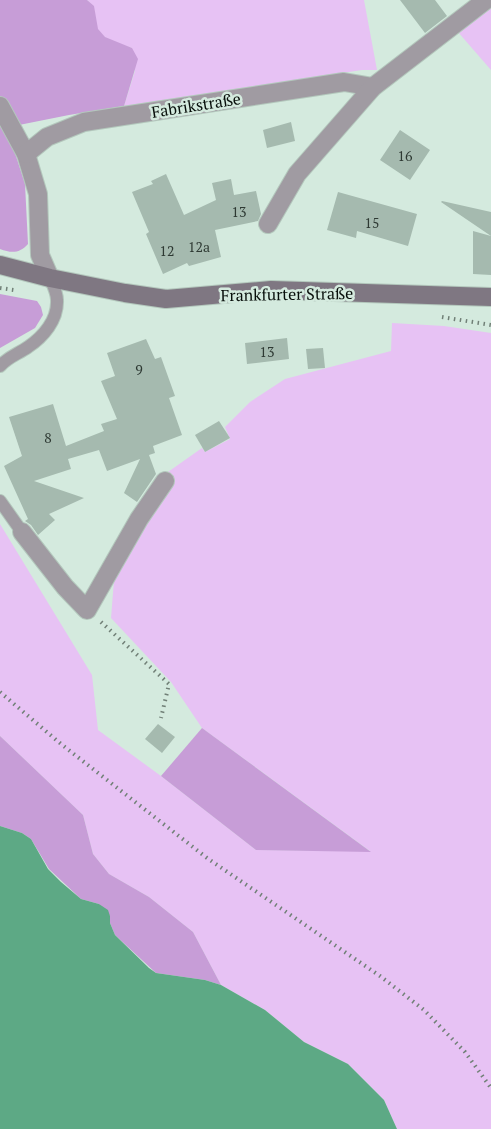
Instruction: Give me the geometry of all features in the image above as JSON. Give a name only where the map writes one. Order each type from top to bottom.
[{"type":"main road","name":"Frankfurter Straße","points":[[0,265],[50,278],[166,299],[271,290],[491,297]]},
{"type":"street","points":[[268,224],[297,174],[373,87],[486,0]]},
{"type":"street","name":"Fabrikstraße","points":[[26,154],[47,137],[84,122],[344,82],[373,87]]},
{"type":"street","points":[[0,106],[26,154],[38,194],[40,255],[50,278]]},
{"type":"street","points":[[22,532],[65,587],[87,610],[139,519],[165,481]]},
{"type":"lane","points":[[0,366],[9,357],[29,346],[49,327],[56,314],[57,298],[50,278]]},
{"type":"lane","points":[[0,501],[22,532]]},
{"type":"path","points":[[87,610],[169,684],[161,718]]},
{"type":"path","points":[[0,692],[61,744],[207,858],[380,976],[424,1010],[465,1052],[491,1088]]},
{"type":"shaded area","points":[[0,0],[87,0],[94,6],[98,29],[105,37],[132,48],[138,59],[124,106],[4,128],[25,184],[28,244],[15,252],[0,249]]},
{"type":"shaded area","points":[[87,0],[364,0],[377,70],[362,70],[124,106],[135,71],[132,48],[112,41],[99,32],[94,10]]},
{"type":"shaded area","points":[[491,8],[491,70],[458,32]]},
{"type":"shaded area","points":[[0,294],[37,301],[43,315],[35,328],[0,348]]},
{"type":"shaded area","points":[[392,323],[444,326],[491,333],[491,1129],[397,1129],[384,1100],[348,1064],[304,1042],[265,1010],[221,985],[193,932],[149,897],[109,874],[93,854],[83,815],[0,736],[0,524],[92,675],[98,730],[256,850],[370,851],[202,728],[171,682],[111,618],[115,568],[158,479],[202,448],[205,452],[230,439],[225,427],[250,402],[285,379],[391,351]]},
{"type":"shaded area","points":[[202,728],[371,852],[256,850],[161,776]]},
{"type":"shaded area","points":[[0,736],[83,815],[93,854],[109,874],[149,897],[193,932],[221,985],[205,980],[156,973],[115,935],[110,916],[99,904],[81,899],[49,869],[31,839],[22,833],[0,826]]},
{"type":"shaded area","points":[[0,826],[22,833],[31,839],[48,869],[61,882],[81,899],[99,904],[108,910],[115,935],[149,968],[156,973],[205,980],[221,985],[265,1010],[304,1042],[348,1064],[384,1100],[397,1129],[0,1129]]},
{"type":"building","points":[[400,0],[435,0],[447,16],[425,33]]},
{"type":"building","points":[[291,122],[295,141],[267,148],[263,130]]},
{"type":"building","points":[[400,130],[430,150],[410,180],[380,160]]},
{"type":"building","points":[[166,174],[184,215],[216,200],[212,183],[231,179],[234,195],[256,191],[261,214],[258,221],[215,230],[221,257],[189,266],[187,263],[163,274],[132,192],[153,184],[151,181]]},
{"type":"building","points":[[338,192],[417,214],[408,246],[357,231],[356,238],[327,230]]},
{"type":"building","points":[[441,202],[491,212],[491,236]]},
{"type":"building","points":[[473,231],[491,236],[491,275],[473,274]]},
{"type":"building","points":[[287,338],[289,359],[247,364],[245,343]]},
{"type":"building","points":[[146,339],[155,359],[161,357],[175,396],[169,398],[182,435],[153,446],[155,453],[149,455],[156,474],[137,502],[124,493],[140,459],[107,471],[99,450],[68,459],[71,469],[34,481],[84,498],[49,514],[55,520],[38,535],[25,521],[28,519],[4,466],[22,456],[9,417],[53,404],[66,446],[104,431],[101,424],[117,419],[101,381],[115,376],[107,353]]},
{"type":"building","points":[[323,348],[325,368],[308,369],[306,349]]},
{"type":"building","points":[[219,421],[230,438],[205,452],[195,435]]},
{"type":"building","points":[[158,724],[175,737],[162,753],[145,739]]}]
